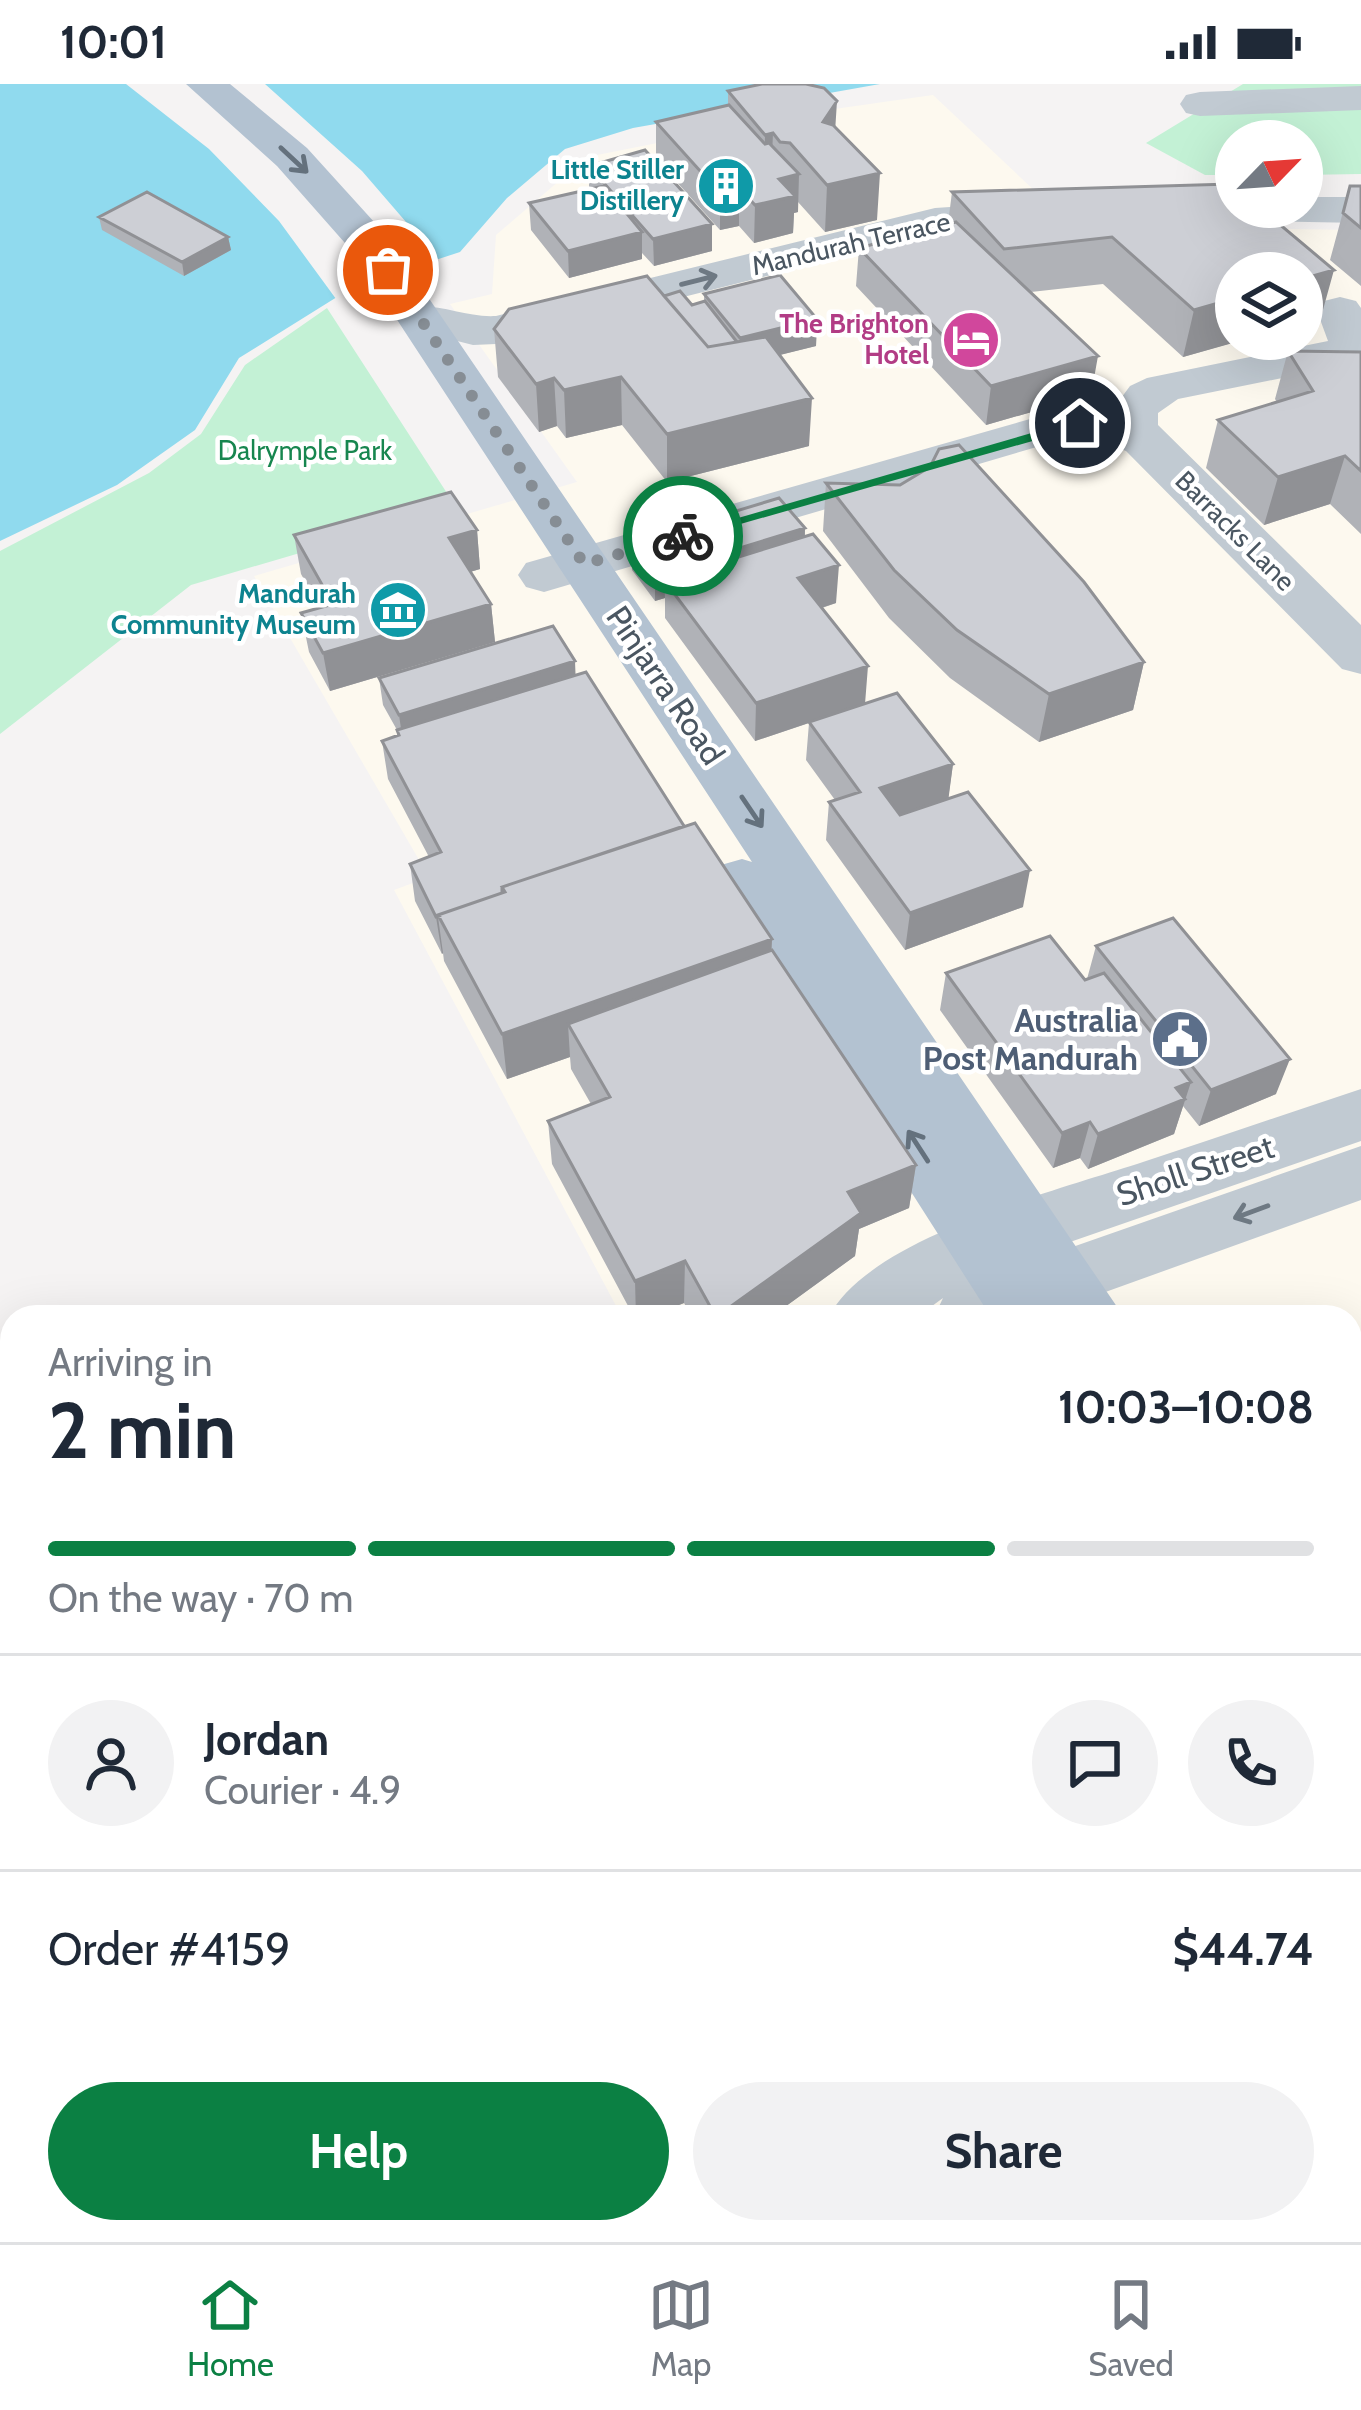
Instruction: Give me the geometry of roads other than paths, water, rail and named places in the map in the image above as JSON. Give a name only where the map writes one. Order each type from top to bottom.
[{"type":"main road","name":"Pinjarra Road","points":[[186,88],[217,132],[398,307],[1025,1285]]},
{"type":"street","points":[[1200,104],[1361,98]]},
{"type":"street","points":[[1134,212],[1215,209]]},
{"type":"street","points":[[1323,209],[1361,210]]},
{"type":"street","name":"Mandurah Terrace","points":[[398,307],[473,331],[496,330],[935,221],[1087,213]]},
{"type":"street","points":[[1255,228],[1257,241],[1270,252]]},
{"type":"street","points":[[1143,441],[1134,425],[1135,410],[1147,396],[1165,388],[1348,351],[1353,337],[1350,320],[1323,297]]},
{"type":"street","name":"Barracks Lane","points":[[564,570],[1061,425],[1100,425],[1143,441],[1361,656]]},
{"type":"street","name":"Sholl Street","points":[[1025,1285],[1361,1115]]},
{"type":"street","name":"Sholl Street","points":[[1025,1285],[1361,1173]]},
{"type":"street","points":[[881,1305],[915,1280],[1025,1285]]},
{"type":"water","points":[[0,84],[880,84],[633,128],[565,149],[507,198],[460,252],[353,287],[239,358],[195,430],[117,485],[0,541]]},
{"type":"place","name":"Little Stiller Distillery","points":[[726,186]]},
{"type":"place","name":"The Brighton Hotel","points":[[971,340]]},
{"type":"place","name":"Mandurah Community Museum","points":[[398,610]]},
{"type":"place","name":"Australia Post Mandurah","points":[[1180,1039]]},
{"type":"park label","name":"Dalrymple Park","points":[[305,451]]}]
